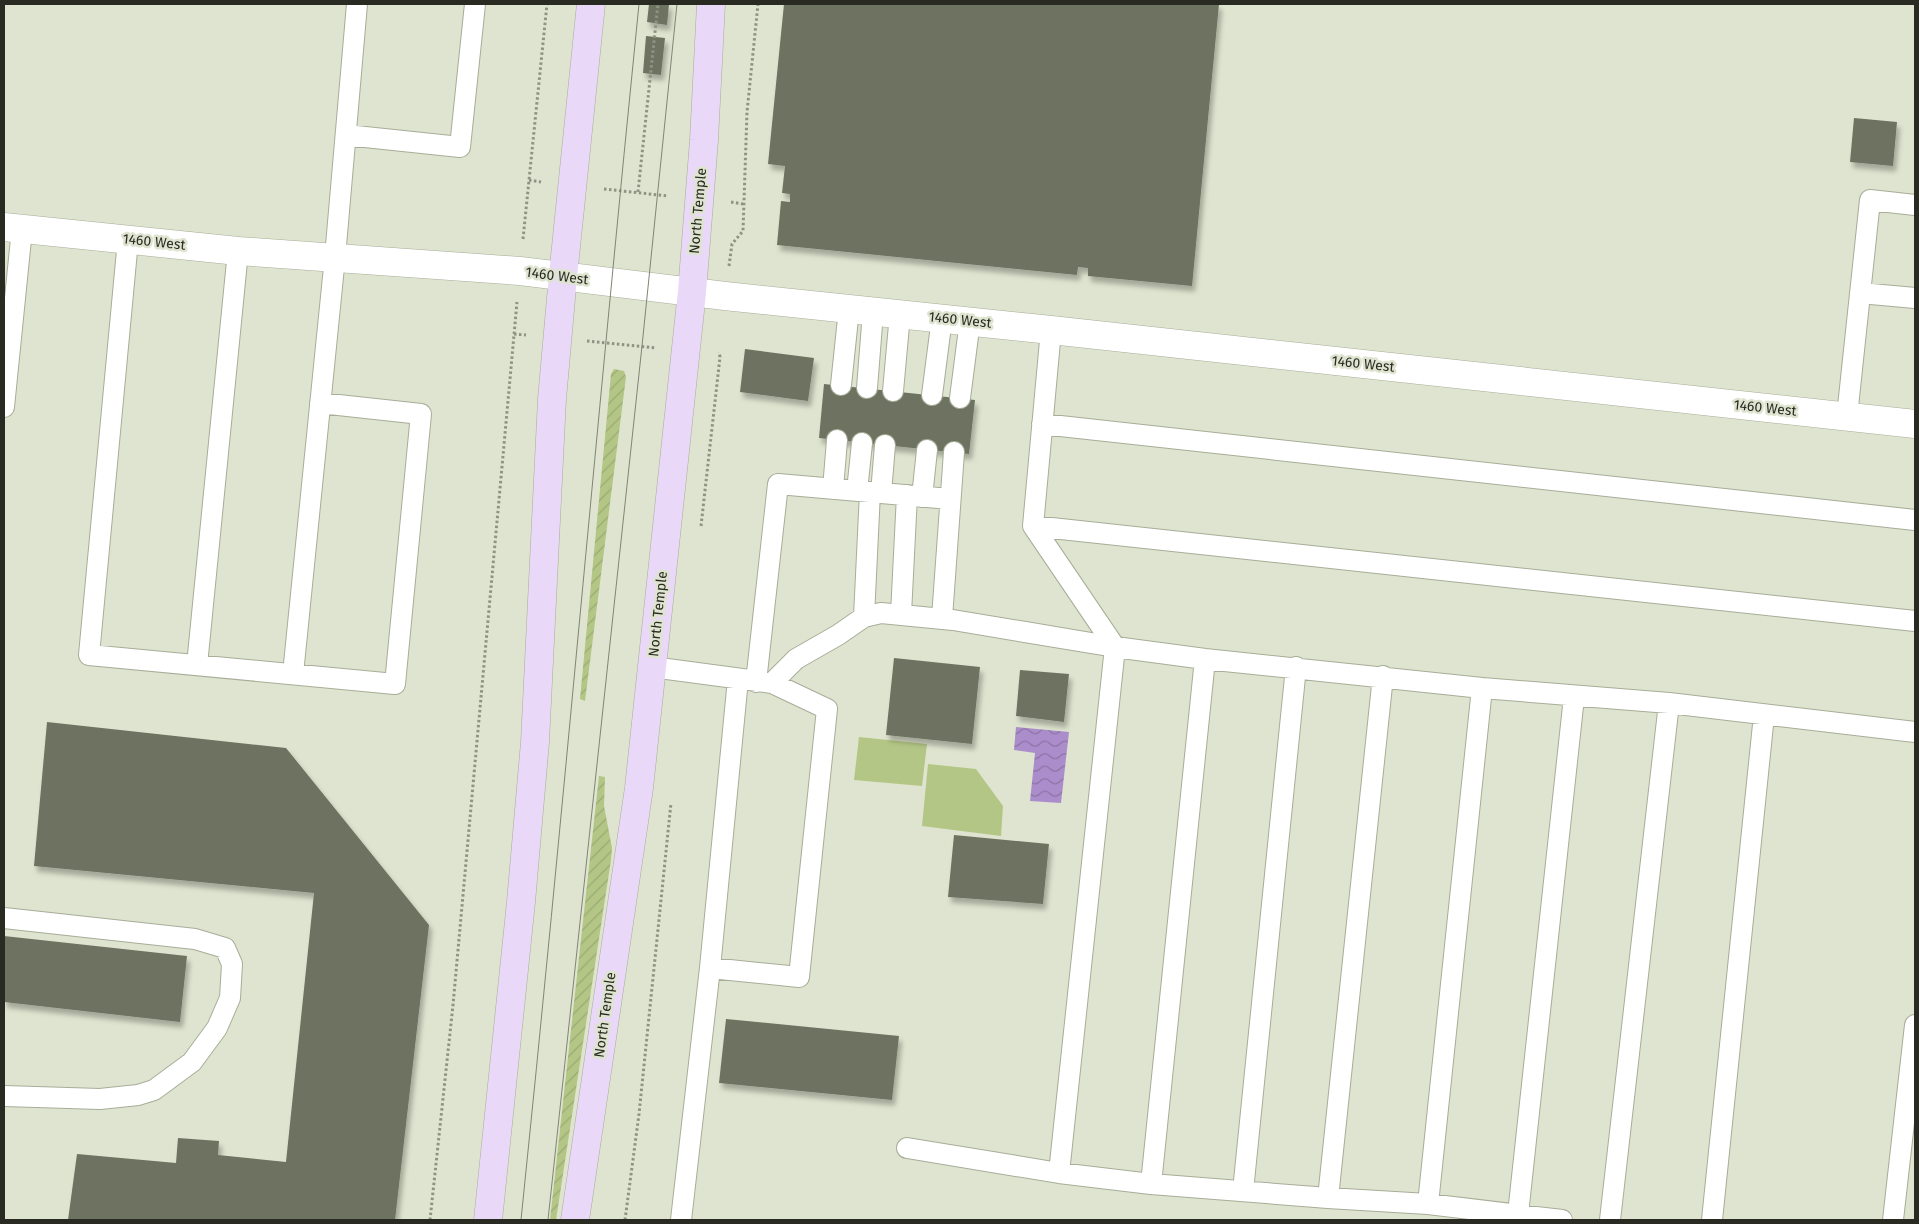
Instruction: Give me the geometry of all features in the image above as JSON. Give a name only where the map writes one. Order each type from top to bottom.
[{"type":"main road","points":[[488,1220],[520,912],[535,742],[552,398],[591,4]]},
{"type":"main road","name":"North Temple","points":[[575,1220],[637,798],[652,666],[692,292],[704,140],[711,4]]},
{"type":"street","name":"1460 West","points":[[13,228],[238,251],[520,271],[692,292],[1915,424]]},
{"type":"lane","points":[[293,674],[335,257],[357,4]]},
{"type":"lane","points":[[346,134],[460,146],[475,4]]},
{"type":"lane","points":[[1847,416],[1870,200],[1915,205]]},
{"type":"lane","points":[[4,407],[13,228]]},
{"type":"lane","points":[[128,240],[89,655],[395,684],[421,414],[320,403]]},
{"type":"lane","points":[[197,665],[238,251]]},
{"type":"lane","points":[[1860,293],[1915,298]]},
{"type":"lane","points":[[841,386],[861,310]]},
{"type":"lane","points":[[861,310],[867,388]]},
{"type":"lane","points":[[893,391],[900,314]]},
{"type":"lane","points":[[932,395],[942,318]]},
{"type":"lane","points":[[960,398],[970,321]]},
{"type":"lane","points":[[1051,330],[1033,526],[1115,647],[1059,1173]]},
{"type":"lane","points":[[1042,424],[1915,520]]},
{"type":"lane","points":[[833,489],[837,440]]},
{"type":"lane","points":[[862,443],[869,492],[864,617]]},
{"type":"lane","points":[[869,492],[885,445]]},
{"type":"lane","points":[[901,614],[914,496],[927,450]]},
{"type":"lane","points":[[942,618],[954,452]]},
{"type":"lane","points":[[680,1220],[710,968],[755,681],[778,484],[950,498]]},
{"type":"lane","points":[[1033,526],[1915,621]]},
{"type":"lane","points":[[755,681],[838,635],[864,617],[881,613],[942,618],[1115,647],[1205,659],[1574,697],[1669,704],[1915,732]]},
{"type":"lane","points":[[1151,1184],[1205,659]]},
{"type":"lane","points":[[652,666],[755,681],[827,709],[799,977],[710,968]]},
{"type":"lane","points":[[1243,1191],[1296,667]]},
{"type":"lane","points":[[1328,1198],[1383,676]]},
{"type":"lane","points":[[1428,1204],[1482,688]]},
{"type":"lane","points":[[1518,1214],[1574,697]]},
{"type":"lane","points":[[1610,1220],[1669,704]]},
{"type":"lane","points":[[1712,1220],[1764,715]]},
{"type":"lane","points":[[4,918],[195,939],[225,948],[232,964],[230,998],[218,1028],[192,1062],[154,1090],[138,1095],[100,1099],[4,1096]]},
{"type":"lane","points":[[1894,1220],[1915,1025]]},
{"type":"lane","points":[[908,1148],[1059,1173],[1151,1184],[1428,1204],[1562,1220]]},
{"type":"path","points":[[526,216],[547,4]]},
{"type":"path","points":[[638,192],[658,4]]},
{"type":"path","points":[[732,244],[743,230],[747,112],[758,4]]},
{"type":"path","points":[[529,180],[544,182]]},
{"type":"path","points":[[626,191],[646,193]]},
{"type":"path","points":[[727,202],[743,204]]},
{"type":"path","points":[[430,1220],[454,1005],[514,327]]},
{"type":"path","points":[[514,334],[519,335]]},
{"type":"path","points":[[608,343],[635,346]]},
{"type":"green space","points":[[614,369],[624,371],[626,377],[585,701],[580,699],[611,374]]},
{"type":"green space","points":[[859,737],[927,744],[922,786],[854,780]]},
{"type":"green space","points":[[928,764],[976,769],[1003,806],[1001,836],[922,826]]},
{"type":"green space","points":[[599,776],[605,777],[604,806],[612,848],[611,860],[556,1220],[550,1220]]},
{"type":"water","points":[[1016,727],[1069,732],[1061,803],[1030,801],[1035,753],[1014,750]]},
{"type":"building","points":[[649,4],[669,4],[667,25],[647,22]]},
{"type":"building","points":[[784,4],[1219,4],[1192,286],[1088,276],[1088,268],[1078,267],[1077,275],[777,245],[781,201],[790,202],[790,194],[782,193],[785,166],[768,164]]},
{"type":"building","points":[[646,36],[665,38],[661,75],[643,73]]},
{"type":"building","points":[[1854,118],[1897,122],[1893,166],[1850,162]]},
{"type":"building","points":[[745,349],[814,358],[808,401],[740,392]]},
{"type":"building","points":[[824,384],[975,400],[969,454],[819,438]]},
{"type":"building","points":[[894,658],[980,667],[972,744],[886,735]]},
{"type":"building","points":[[1020,670],[1069,674],[1064,722],[1016,716]]},
{"type":"building","points":[[47,722],[286,748],[429,925],[395,1220],[68,1220],[77,1154],[176,1163],[178,1138],[219,1141],[218,1155],[286,1162],[314,893],[34,866]]},
{"type":"building","points":[[954,835],[1049,844],[1043,904],[948,897]]},
{"type":"building","points":[[4,936],[187,956],[180,1022],[4,1002]]},
{"type":"building","points":[[726,1019],[899,1036],[892,1100],[719,1083]]},
{"type":"tram line","points":[[521,1220],[639,4]]},
{"type":"tram line","points":[[548,1220],[677,4]]}]
